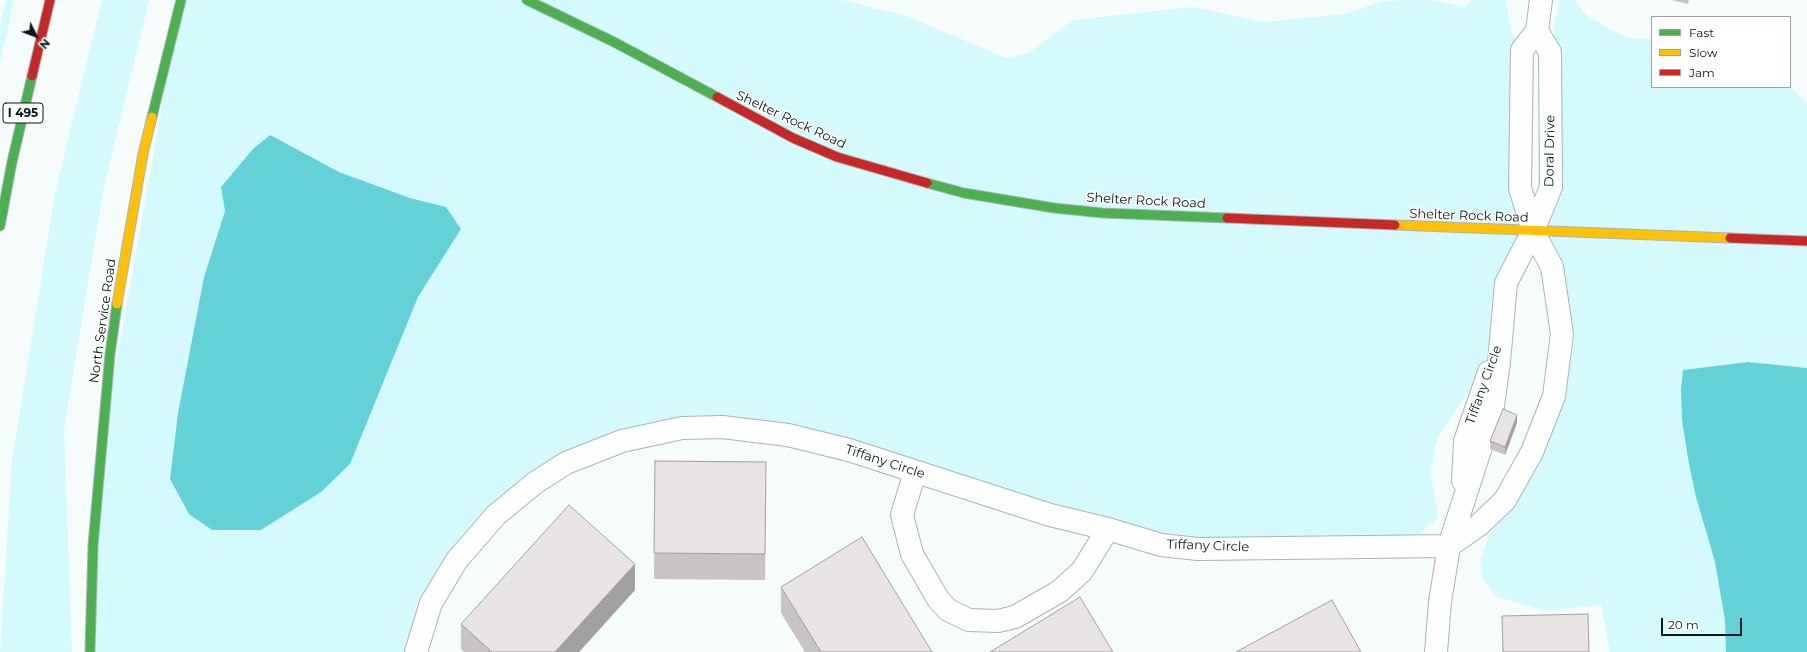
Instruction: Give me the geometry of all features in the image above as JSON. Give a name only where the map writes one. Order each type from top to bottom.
[{"type":"main road","name":"I 495","points":[[0,226],[12,162],[50,0]]},
{"type":"main road","name":"North Service Road","points":[[90,652],[93,545],[110,354],[125,253],[143,154],[181,0]]},
{"type":"main road","name":"Shelter Rock Road","points":[[527,0],[614,42],[793,138],[837,157],[880,171],[964,193],[1054,208],[1103,213],[1807,241]]},
{"type":"street","points":[[1449,546],[1479,525],[1505,500],[1532,452],[1554,396],[1562,334],[1552,267],[1533,231],[1520,188],[1522,50],[1537,31],[1540,0]]},
{"type":"street","name":"Doral Drive","points":[[1533,231],[1551,187],[1550,52],[1537,31]]},
{"type":"street","name":"Tiffany Circle","points":[[1436,652],[1440,602],[1449,546],[1492,414],[1506,283],[1533,231]]},
{"type":"street","name":"Tiffany Circle","points":[[416,652],[431,603],[457,560],[496,515],[535,483],[566,463],[622,441],[682,428],[722,427],[788,435],[849,450],[1050,514],[1161,545],[1198,548],[1449,546]]},
{"type":"street","points":[[915,472],[902,515],[912,554],[938,599],[948,610],[969,620],[998,621],[1015,617],[1060,591],[1082,571],[1108,529]]},
{"type":"shaded area","points":[[6,0],[14,0],[0,63],[0,26]]},
{"type":"shaded area","points":[[102,0],[149,0],[103,192],[64,429],[72,652],[0,652],[12,461],[55,193]]},
{"type":"shaded area","points":[[181,0],[842,0],[906,16],[1007,58],[1027,54],[1071,21],[1108,16],[1193,7],[1263,22],[1346,14],[1380,2],[1401,0],[1430,0],[1464,7],[1473,0],[1506,0],[1511,30],[1518,47],[1533,231],[1551,187],[1552,53],[1554,26],[1560,0],[1575,0],[1585,14],[1629,38],[1651,39],[1651,88],[1790,88],[1807,103],[1807,368],[1748,362],[1683,370],[1681,390],[1682,420],[1707,537],[1715,562],[1725,620],[1726,652],[1610,652],[1601,605],[1544,611],[1498,597],[1484,581],[1480,561],[1489,535],[1508,503],[1567,335],[1533,232],[1492,350],[1479,375],[1437,439],[1431,472],[1438,517],[1420,534],[1396,544],[1198,549],[722,427],[566,463],[457,560],[416,652],[90,652],[100,454]],"holes":[[[270,136],[339,172],[410,198],[446,207],[461,229],[418,297],[350,464],[321,492],[261,530],[189,514],[170,479],[178,413],[204,277],[225,211],[221,187]]]},
{"type":"water","points":[[270,135],[339,172],[410,198],[446,207],[461,229],[418,297],[350,464],[321,492],[261,530],[212,530],[189,514],[170,479],[178,413],[204,277],[225,211],[221,187],[253,149]]},
{"type":"water","points":[[1748,362],[1807,368],[1807,652],[1726,652],[1725,620],[1715,562],[1696,497],[1689,464],[1682,420],[1681,390],[1683,370]]},
{"type":"building","points":[[1503,409],[1517,415],[1505,447],[1490,441]]},
{"type":"building","points":[[655,461],[766,462],[765,554],[654,553]]},
{"type":"building","points":[[569,505],[635,564],[555,652],[492,652],[461,624]]},
{"type":"building","points":[[862,537],[932,652],[821,652],[781,587]]},
{"type":"building","points":[[1080,597],[1113,652],[990,652]]},
{"type":"building","points":[[1332,600],[1361,652],[1236,652]]},
{"type":"building","points":[[1588,614],[1589,652],[1503,652],[1502,616]]},
{"type":"traffic: fast","points":[[152,117],[181,0]]},
{"type":"traffic: fast","points":[[527,0],[614,42],[717,97]]},
{"type":"traffic: fast","points":[[0,226],[12,162],[32,76]]},
{"type":"traffic: fast","points":[[927,183],[964,193],[1054,208],[1103,213],[1227,218]]},
{"type":"traffic: fast","points":[[90,652],[93,545],[110,354],[117,304]]},
{"type":"traffic: slow","points":[[117,304],[143,154],[152,117]]},
{"type":"traffic: slow","points":[[1395,225],[1730,238]]},
{"type":"traffic: jam","points":[[32,76],[50,0]]},
{"type":"traffic: jam","points":[[717,97],[793,138],[837,157],[927,183]]},
{"type":"traffic: jam","points":[[1227,218],[1395,225]]},
{"type":"traffic: jam","points":[[1730,238],[1807,241]]}]
